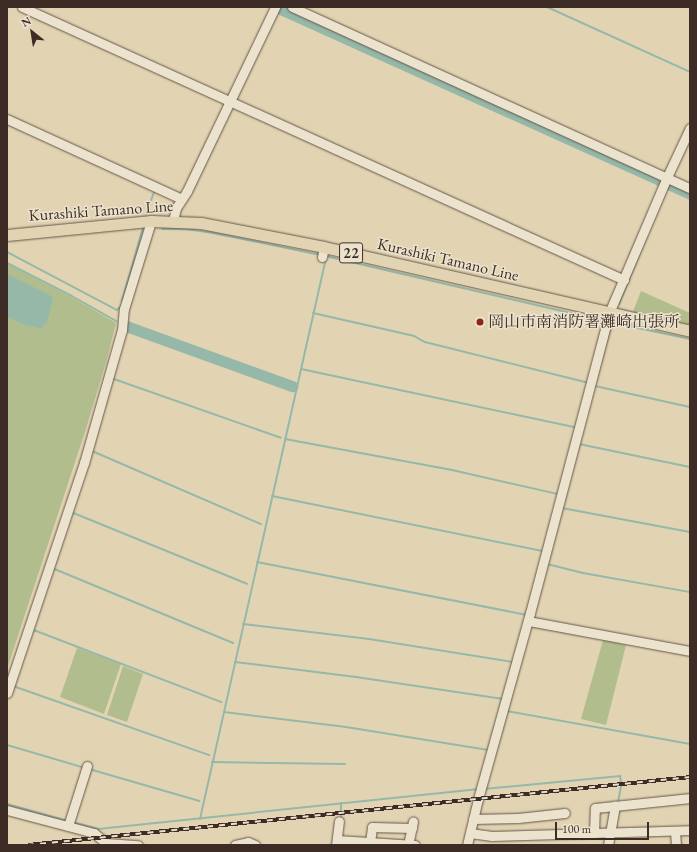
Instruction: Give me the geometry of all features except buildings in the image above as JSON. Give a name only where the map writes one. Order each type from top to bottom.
[{"type":"main road","name":"Kurashiki Tamano Line","points":[[7,235],[150,221],[173,221],[214,225],[323,253],[608,319],[690,331]]},
{"type":"street","points":[[22,7],[624,280]]},
{"type":"street","points":[[292,7],[667,180],[690,188]]},
{"type":"street","points":[[173,221],[176,208],[227,100],[274,8]]},
{"type":"street","points":[[238,77],[240,67]]},
{"type":"street","points":[[7,119],[181,198]]},
{"type":"street","points":[[467,845],[473,834],[531,621],[608,319],[690,128]]},
{"type":"street","points":[[7,693],[10,671],[84,463],[122,330],[124,310],[150,221]]},
{"type":"street","points":[[531,621],[690,651]]},
{"type":"street","points":[[69,823],[87,768]]},
{"type":"street","points":[[594,833],[594,808],[616,804],[690,798]]},
{"type":"street","points":[[608,845],[612,832],[616,804]]},
{"type":"street","points":[[7,810],[69,823],[94,833],[106,843],[138,845]]},
{"type":"street","points":[[477,819],[518,818],[565,813]]},
{"type":"street","points":[[339,821],[337,842],[370,842],[415,845]]},
{"type":"street","points":[[370,842],[372,827],[412,825],[408,845]]},
{"type":"street","points":[[473,834],[612,832],[675,836],[690,830]]},
{"type":"street","points":[[235,845],[248,842],[255,845]]},
{"type":"shaded area","points":[[7,264],[68,295],[116,323],[85,432],[8,666]]},
{"type":"shaded area","points":[[7,274],[53,297],[47,324],[44,323],[43,329],[22,324],[7,316]]},
{"type":"shaded area","points":[[641,291],[690,313],[690,326],[632,314]]},
{"type":"shaded area","points":[[603,640],[626,645],[606,725],[581,719]]},
{"type":"shaded area","points":[[77,648],[121,664],[104,714],[60,697]]},
{"type":"shaded area","points":[[123,666],[143,674],[127,722],[107,715]]},
{"type":"waterway","points":[[276,7],[690,194]]},
{"type":"waterway","points":[[547,7],[690,72]]},
{"type":"waterway","points":[[146,214],[155,189]]},
{"type":"waterway","points":[[122,301],[143,228]]},
{"type":"waterway","points":[[162,229],[186,229],[213,233],[321,255]]},
{"type":"waterway","points":[[619,304],[647,235]]},
{"type":"waterway","points":[[7,252],[117,310],[120,307]]},
{"type":"waterway","points":[[325,256],[605,321]]},
{"type":"waterway","points":[[200,819],[326,258]]},
{"type":"waterway","points":[[7,263],[70,295],[116,321]]},
{"type":"waterway","points":[[313,313],[414,336],[425,342],[586,382]]},
{"type":"waterway","points":[[609,322],[690,339]]},
{"type":"waterway","points":[[593,390],[612,323]]},
{"type":"waterway","points":[[126,326],[292,386]]},
{"type":"waterway","points":[[301,369],[575,427]]},
{"type":"waterway","points":[[111,378],[281,438]]},
{"type":"waterway","points":[[595,386],[690,407]]},
{"type":"waterway","points":[[285,439],[452,470],[558,494]]},
{"type":"waterway","points":[[579,444],[690,467]]},
{"type":"waterway","points":[[92,451],[261,524]]},
{"type":"waterway","points":[[272,496],[542,551]]},
{"type":"waterway","points":[[562,508],[690,532]]},
{"type":"waterway","points":[[71,512],[247,584]]},
{"type":"waterway","points":[[257,562],[526,615]]},
{"type":"waterway","points":[[547,564],[583,573],[690,592]]},
{"type":"waterway","points":[[52,568],[233,643]]},
{"type":"waterway","points":[[243,624],[369,639],[513,662]]},
{"type":"waterway","points":[[531,626],[565,632]]},
{"type":"waterway","points":[[31,629],[221,702]]},
{"type":"waterway","points":[[235,662],[356,677],[503,699]]},
{"type":"waterway","points":[[501,732],[515,682]]},
{"type":"waterway","points":[[13,686],[209,755]]},
{"type":"waterway","points":[[507,711],[690,744]]},
{"type":"waterway","points":[[224,712],[346,727],[488,750]]},
{"type":"waterway","points":[[7,745],[85,768]]},
{"type":"waterway","points":[[212,762],[345,764]]},
{"type":"waterway","points":[[89,769],[199,801]]},
{"type":"waterway","points":[[483,789],[620,776],[621,782]]},
{"type":"waterway","points":[[618,803],[621,786]]},
{"type":"waterway","points":[[72,822],[98,829],[477,789]]},
{"type":"waterway","points":[[478,817],[482,801]]},
{"type":"waterway","points":[[341,803],[341,818]]},
{"type":"waterway","points":[[7,804],[68,821]]},
{"type":"railway","points":[[28,845],[690,777]]},
{"type":"place","name":"岡山市南消防署灘崎出張所","points":[[480,322]]}]
